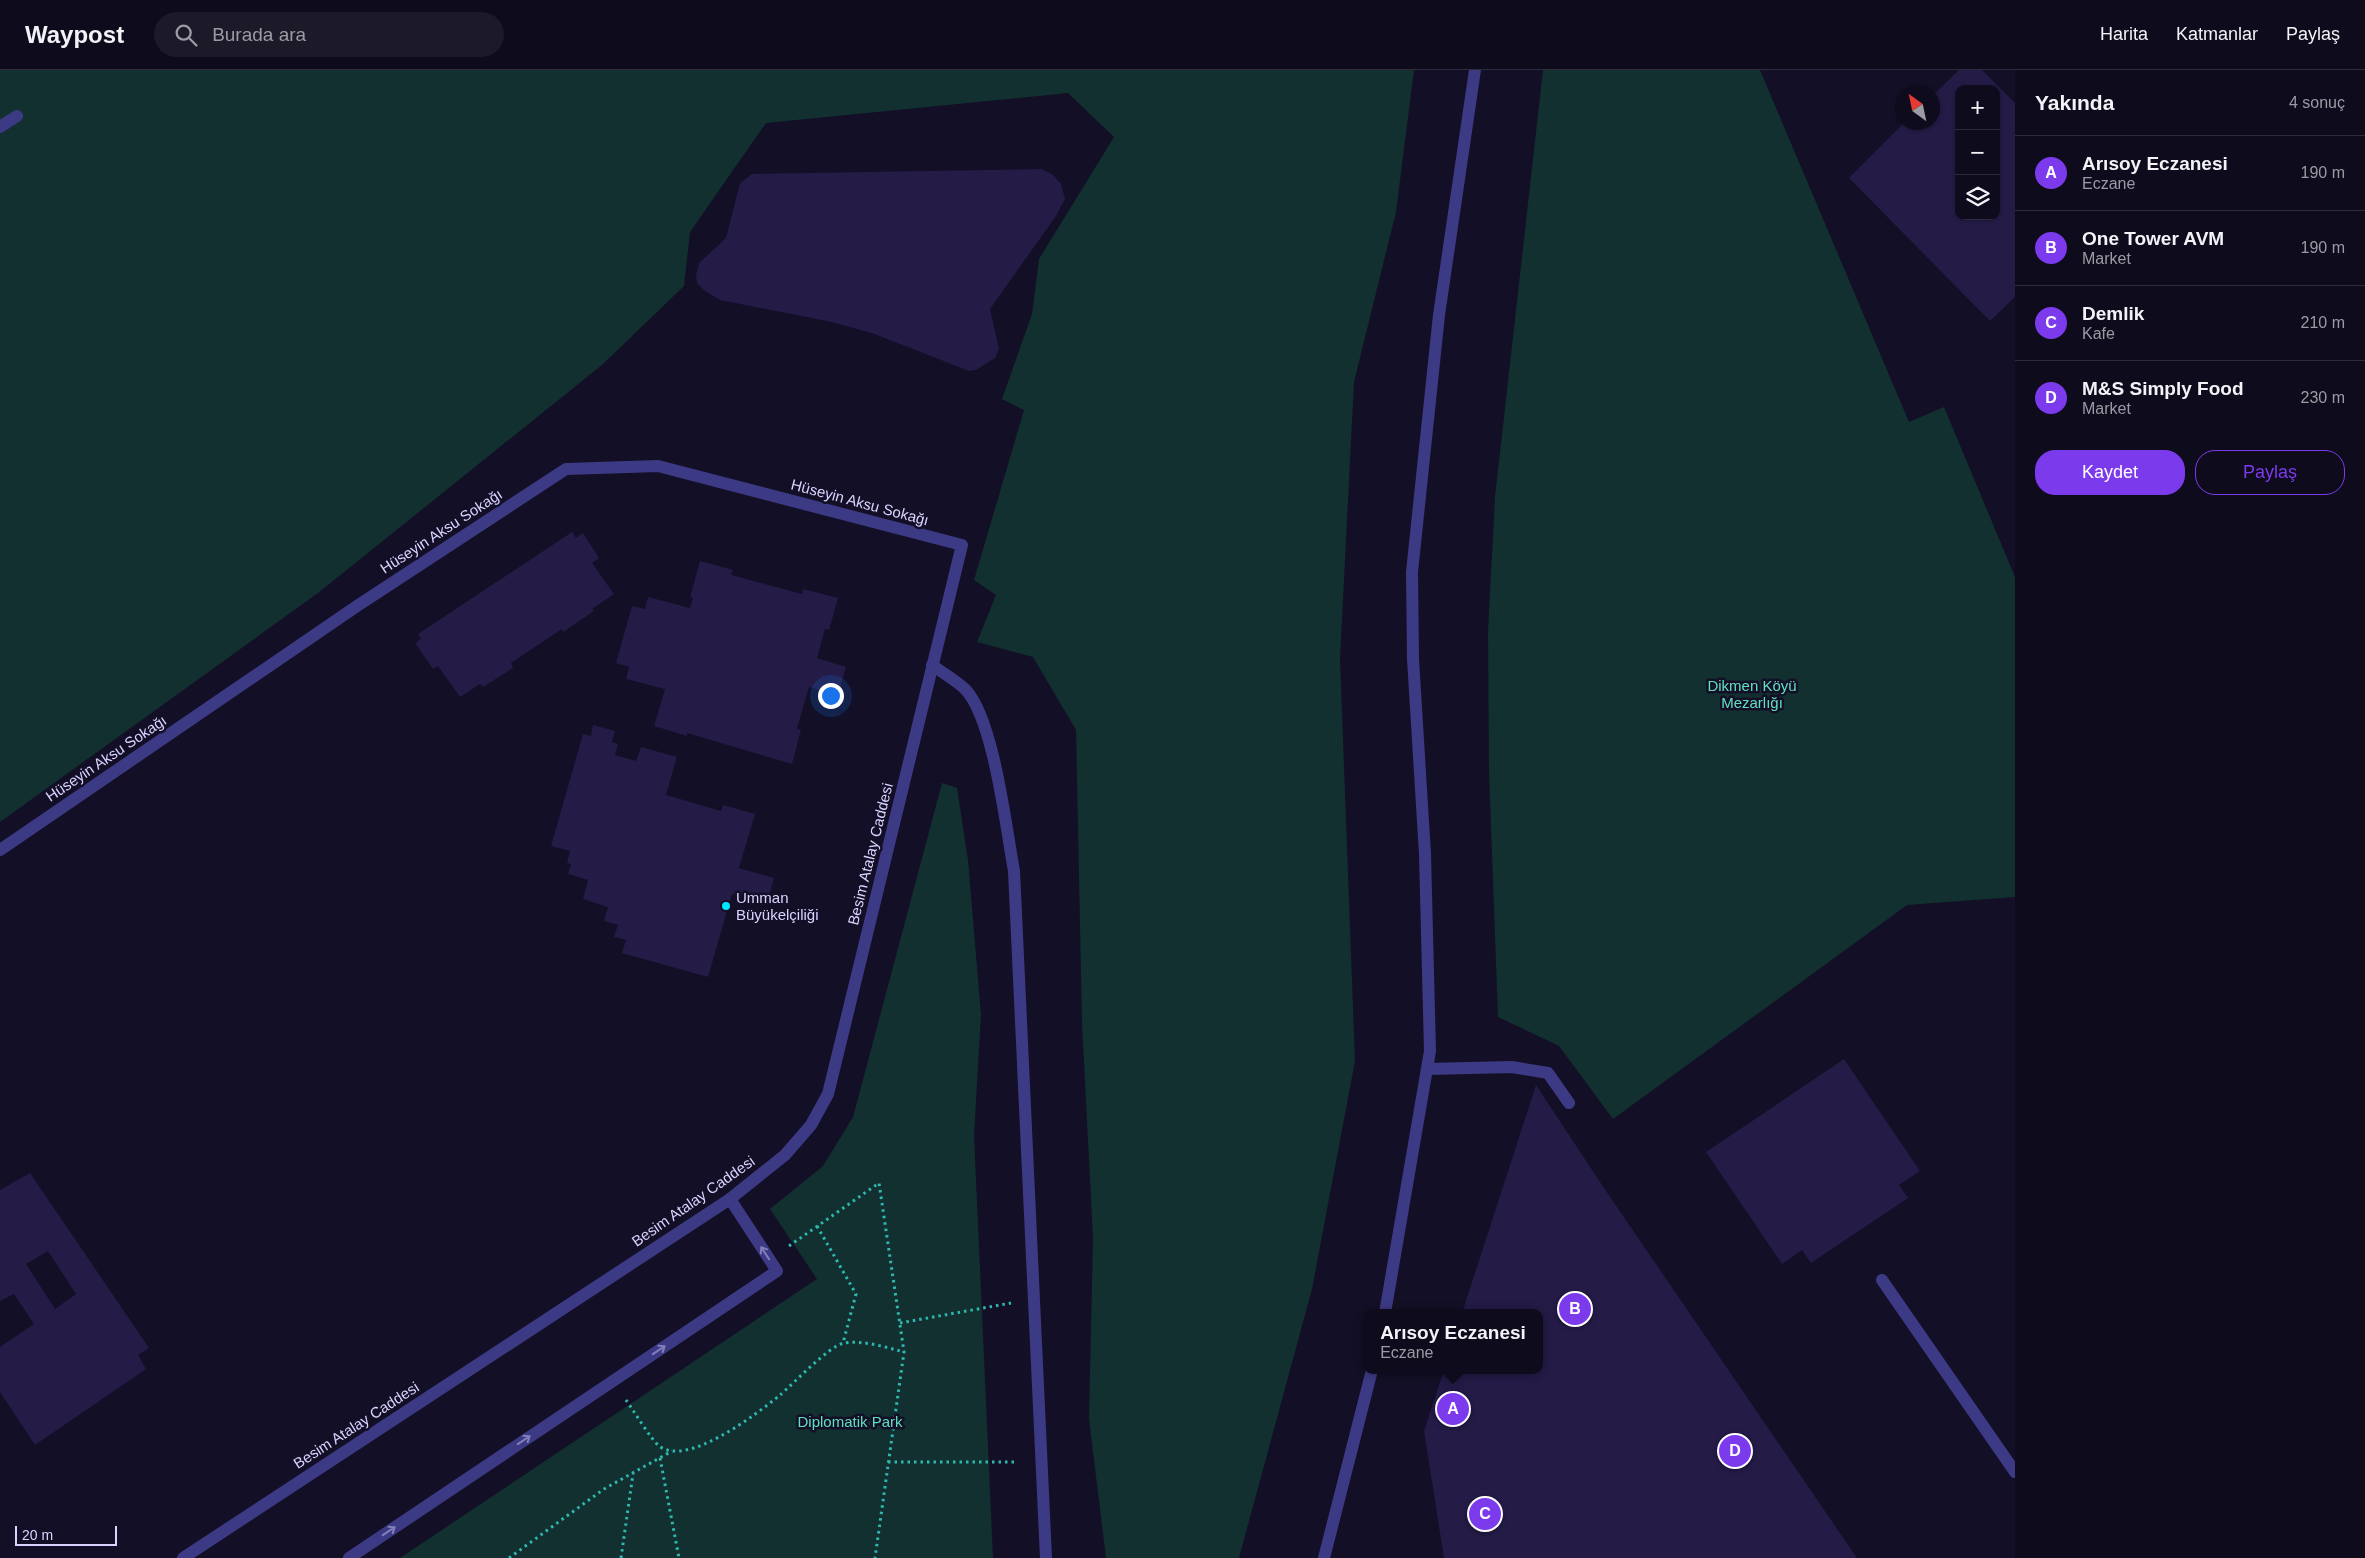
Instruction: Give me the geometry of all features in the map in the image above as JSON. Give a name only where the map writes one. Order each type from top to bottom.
[{"type":"street","points":[[1386,1309],[1430,1051],[1425,874],[1413,659],[1412,572],[1438,324],[1474,70]]},
{"type":"street","points":[[0,127],[17,116]]},
{"type":"street","name":"Hüseyin Aksu Sokağı","points":[[0,850],[357,606],[566,469],[658,466],[962,545]]},
{"type":"street","name":"Besim Atalay Caddesi","points":[[183,1558],[730,1199],[785,1155],[811,1125],[828,1094],[962,545]]},
{"type":"street","points":[[932,665],[966,691],[983,720],[997,778],[1014,871],[1046,1558]]},
{"type":"street","points":[[1427,1069],[1512,1067],[1548,1073],[1569,1103]]},
{"type":"street","points":[[349,1558],[777,1271],[730,1199]]},
{"type":"street","points":[[1882,1280],[2015,1472]]},
{"type":"street","points":[[1324,1558],[1371,1374]]},
{"type":"path","points":[[769,1259],[879,1183],[904,1352],[875,1558]]},
{"type":"path","points":[[817,1226],[856,1294],[843,1343]]},
{"type":"path","points":[[900,1323],[1034,1299]]},
{"type":"path","points":[[509,1558],[604,1489],[672,1451],[692,1448],[730,1432],[780,1395],[816,1362],[843,1343],[872,1344],[904,1352]]},
{"type":"path","points":[[612,1381],[659,1446],[672,1451]]},
{"type":"path","points":[[660,1458],[680,1558]]},
{"type":"path","points":[[888,1462],[1041,1462]]},
{"type":"path","points":[[621,1558],[633,1474]]},
{"type":"green space","points":[[0,70],[1414,70],[1396,212],[1354,382],[1340,659],[1355,1061],[1312,1289],[1239,1558],[1106,1558],[1089,1419],[1093,1238],[1082,1023],[1076,730],[1033,657],[977,642],[996,595],[974,580],[1024,410],[1002,399],[1032,314],[1039,259],[1114,137],[1068,93],[766,123],[690,232],[684,286],[602,365],[318,593],[0,822]]},
{"type":"green space","name":"Dikmen Köyü Mezarlığı","points":[[1543,70],[1760,70],[1909,422],[1944,407],[2015,577],[2015,897],[1907,905],[1613,1119],[1559,1046],[1498,1017],[1489,772],[1488,632],[1495,497]]},
{"type":"green space","name":"Diplomatik Park","points":[[942,783],[957,788],[968,860],[981,1015],[974,1135],[993,1558],[400,1558],[817,1279],[770,1209],[823,1166],[853,1117]]},
{"type":"building","points":[[1959,70],[1982,70],[1997,85],[1955,85],[1955,220],[2000,220],[2000,88],[2015,103],[2015,297],[1990,321],[1849,178],[1897,130],[1940,130],[1940,88]]},
{"type":"building","points":[[1041,169],[1052,174],[1061,184],[1065,199],[1056,216],[990,309],[999,349],[995,358],[976,370],[969,371],[872,333],[827,321],[720,300],[705,291],[697,283],[696,275],[699,263],[726,238],[740,183],[752,174]]},
{"type":"building","points":[[572,532],[576,538],[583,533],[599,558],[592,563],[614,594],[592,609],[594,611],[563,632],[562,629],[511,663],[513,668],[483,687],[480,684],[460,697],[438,666],[433,669],[415,643],[421,639],[418,634]]},
{"type":"building","points":[[700,561],[733,570],[731,575],[802,594],[803,589],[838,598],[829,630],[825,629],[817,658],[846,667],[838,695],[809,687],[797,729],[801,730],[792,764],[687,733],[687,736],[654,726],[665,689],[626,679],[629,667],[616,663],[632,606],[645,609],[648,597],[690,608],[693,598],[690,597]]},
{"type":"building","points":[[593,725],[615,731],[612,742],[618,744],[615,755],[636,761],[641,747],[677,757],[666,795],[721,811],[723,805],[755,814],[739,868],[774,878],[767,904],[732,894],[708,977],[622,953],[626,940],[614,937],[618,925],[604,921],[608,907],[583,899],[588,880],[568,874],[571,864],[567,863],[570,851],[551,846],[583,734],[591,736]]},
{"type":"building","points":[[1844,1059],[1920,1171],[1899,1185],[1908,1198],[1811,1263],[1802,1250],[1782,1264],[1706,1152]]},
{"type":"building","points":[[1536,1085],[1604,1188],[1857,1558],[1444,1558],[1424,1431],[1443,1374],[1543,1374],[1543,1309],[1463,1309]]},
{"type":"building","points":[[30,1173],[149,1348],[138,1355],[146,1369],[35,1445],[0,1392],[0,1347],[34,1324],[14,1294],[0,1301],[0,1190]],"holes":[[[48,1251],[76,1294],[55,1309],[26,1264]]]},
{"type":"place","name":"Umman Büyükelçiliği","points":[[726,906]]},
{"type":"place","name":"One Tower AVM","points":[[1575,1309]]},
{"type":"place","name":"Arısoy Eczanesi","points":[[1453,1409]]},
{"type":"place","name":"M&S Simply Food","points":[[1735,1451]]},
{"type":"place","name":"Demlik","points":[[1485,1514]]}]
